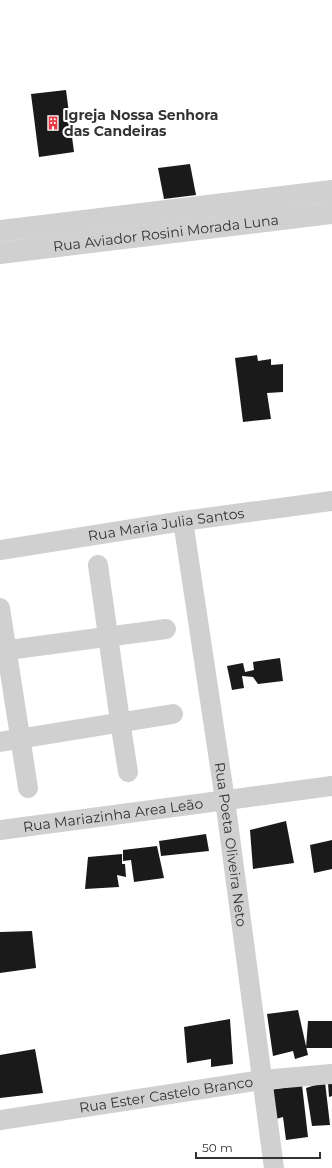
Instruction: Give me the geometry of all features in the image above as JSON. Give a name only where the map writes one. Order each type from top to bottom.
[{"type":"street","name":"Rua Aviador Rosini Morada Luna","points":[[0,231],[332,191]]},
{"type":"street","name":"Rua Aviador Rosini Morada Luna","points":[[0,253],[332,213]]},
{"type":"street","name":"Rua Maria Julia Santos","points":[[0,550],[183,521],[332,500]]},
{"type":"street","name":"Rua Poeta Oliveira Neto","points":[[183,521],[225,800],[274,1168]]},
{"type":"street","points":[[98,565],[128,772]]},
{"type":"street","points":[[0,608],[3,651],[28,788]]},
{"type":"street","points":[[3,651],[166,629]]},
{"type":"street","points":[[0,742],[173,714]]},
{"type":"street","name":"Rua Mariazinha Area Leão","points":[[0,830],[332,786]]},
{"type":"street","name":"Rua Ester Castelo Branco","points":[[0,1120],[262,1080],[332,1074]]},
{"type":"building","name":"Igreja Nossa Senhora das Candeiras","points":[[66,90],[74,152],[39,157],[31,94]]},
{"type":"building","points":[[190,164],[196,195],[164,199],[158,168]]},
{"type":"building","points":[[257,355],[258,361],[271,359],[271,365],[283,364],[283,392],[267,393],[271,419],[243,422],[235,358]]},
{"type":"building","points":[[280,658],[283,681],[258,684],[253,677],[242,676],[244,688],[232,690],[227,666],[243,663],[245,672],[254,670],[253,662]]},
{"type":"building","points":[[286,821],[294,863],[253,869],[250,830]]},
{"type":"building","points":[[206,834],[209,851],[161,856],[159,841]]},
{"type":"building","points":[[332,840],[332,869],[314,873],[310,845]]},
{"type":"building","points":[[157,846],[164,878],[134,882],[131,860],[123,861],[123,850]]},
{"type":"building","points":[[122,854],[122,864],[125,864],[126,877],[117,875],[119,887],[85,889],[88,857]]},
{"type":"building","points":[[32,931],[36,968],[0,973],[0,932]]},
{"type":"building","points":[[298,1010],[308,1055],[295,1059],[293,1051],[273,1056],[267,1014]]},
{"type":"building","points":[[230,1019],[233,1064],[211,1067],[211,1059],[187,1063],[184,1027]]},
{"type":"building","points":[[308,1021],[332,1021],[332,1048],[306,1048]]},
{"type":"building","points":[[35,1049],[43,1093],[0,1098],[0,1055]]},
{"type":"building","points":[[325,1082],[330,1125],[312,1126],[306,1088]]},
{"type":"building","points":[[328,1083],[332,1083],[332,1096],[329,1097]]},
{"type":"building","points":[[302,1085],[308,1137],[286,1140],[283,1117],[276,1119],[270,1090]]},
{"type":"place","name":"Igreja Nossa Senhora das Candeiras","points":[[53,123]]}]
